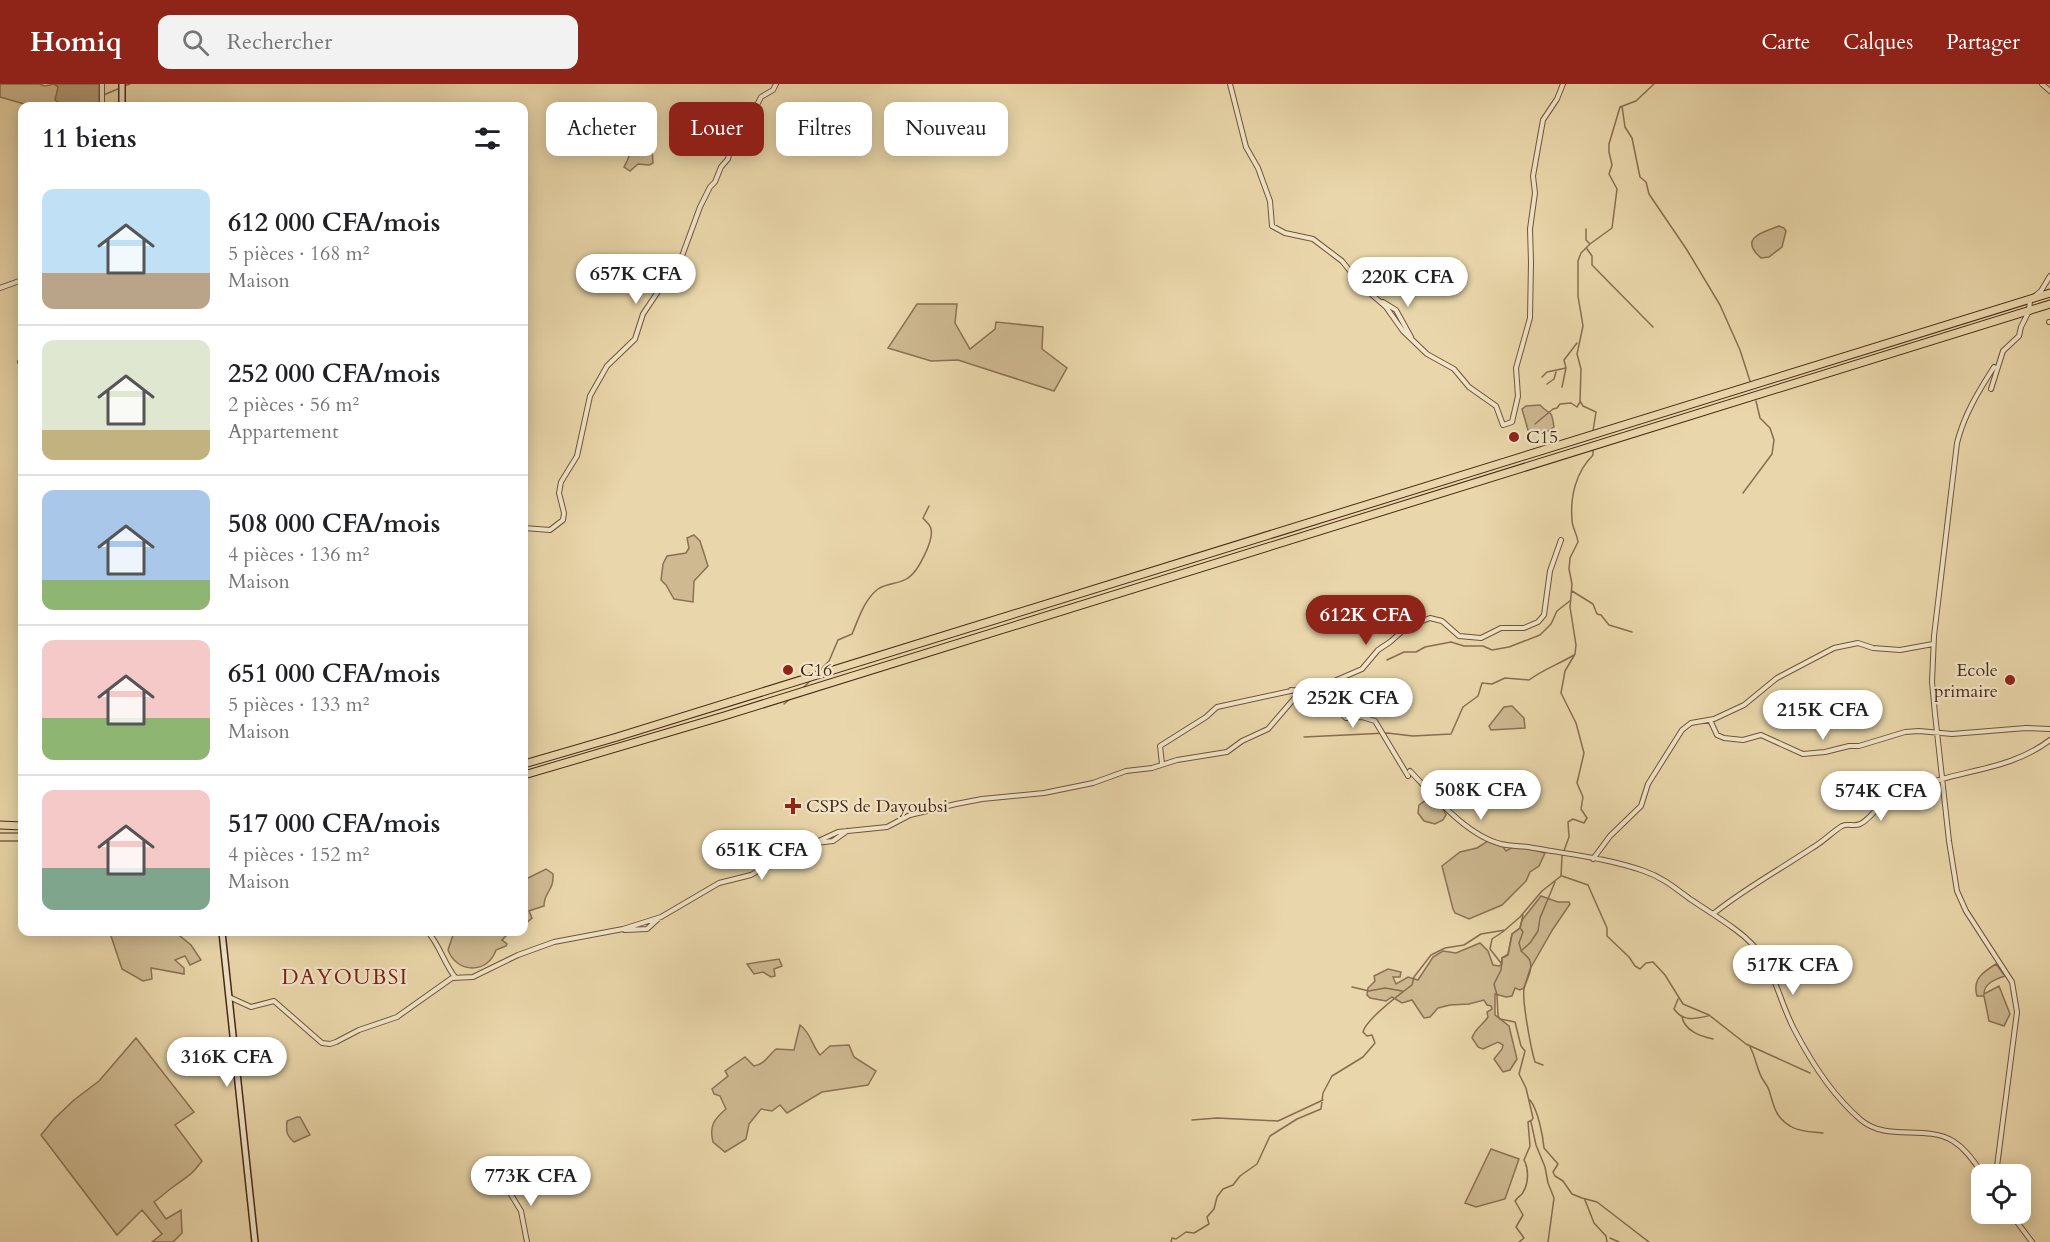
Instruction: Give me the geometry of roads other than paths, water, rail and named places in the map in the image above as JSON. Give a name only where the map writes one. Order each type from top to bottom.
[{"type":"highway","points":[[528,763],[2050,293]]},
{"type":"highway","points":[[528,774],[746,709],[2050,304]]},
{"type":"highway","points":[[0,825],[18,826]]},
{"type":"highway","points":[[0,837],[18,837]]},
{"type":"street","points":[[102,84],[102,102]]},
{"type":"street","points":[[122,84],[122,102]]},
{"type":"street","points":[[528,528],[550,530],[563,519],[564,513],[559,493],[561,482],[577,456],[590,396],[607,366],[634,339],[643,314],[682,256],[700,207],[721,167],[728,159],[733,137],[761,97],[773,90],[776,84]]},
{"type":"street","points":[[1230,84],[1246,147],[1258,168],[1270,201],[1272,226],[1285,233],[1309,237],[1345,264],[1362,286],[1396,310],[1413,340],[1427,354],[1454,369],[1469,387],[1496,406],[1503,425],[1512,422],[1518,396],[1516,368],[1530,318],[1530,229],[1535,193],[1533,176],[1539,139],[1546,114],[1557,99],[1563,84]]},
{"type":"street","points":[[2042,84],[2050,91]]},
{"type":"street","points":[[1990,389],[2003,351],[2019,336],[2029,311],[2030,300],[2041,291],[2050,276]]},
{"type":"street","points":[[0,288],[18,281]]},
{"type":"street","points":[[1994,367],[1968,409],[1960,427],[1933,644],[1932,682],[1949,841],[1958,891],[1966,911],[2012,982],[2016,998],[2017,1012],[1997,1164]]},
{"type":"street","points":[[1162,764],[1160,746],[1162,743],[1176,737],[1217,707],[1332,682],[1362,669],[1377,650],[1407,627],[1430,618],[1442,621],[1459,636],[1481,638],[1501,628],[1524,628],[1538,622],[1544,615],[1550,571],[1561,540]]},
{"type":"street","points":[[1593,859],[1610,836],[1641,806],[1646,797],[1648,784],[1682,730],[1691,723],[1710,720],[1752,700],[1777,678],[1834,648],[1858,644],[1873,648],[1900,650],[1933,644]]},
{"type":"street","points":[[431,936],[446,966],[455,977],[461,979],[473,977],[518,955],[554,942],[623,929],[647,929],[661,917],[719,883],[751,874],[812,843],[833,841],[847,831],[887,827],[910,815],[956,804],[1044,793],[1093,783],[1126,771],[1152,768],[1162,764],[1227,752],[1242,741],[1268,729],[1299,693],[1308,686]]},
{"type":"street","points":[[1291,690],[1318,695],[1332,704],[1346,718],[1362,717],[1375,722],[1409,773],[1453,814],[1477,832],[1502,844],[1626,866],[1665,880],[1738,931],[1760,951],[1768,964],[1794,1029],[1806,1050],[1835,1092],[1858,1118],[1872,1128],[1885,1131],[1945,1137],[1967,1154],[1975,1164]]},
{"type":"street","points":[[1710,720],[1717,735],[1724,738],[1743,740],[1761,735],[1803,754],[1868,744],[1919,730],[1952,734],[2026,728],[2050,729]]},
{"type":"street","points":[[1713,914],[1740,893],[1758,884],[1843,826],[1859,825],[1872,816],[1878,808],[1896,797],[1943,779],[2008,764],[2050,740]]},
{"type":"street","points":[[222,936],[255,1242]]},
{"type":"street","points":[[229,997],[251,1007],[274,1001],[322,1043],[330,1044],[359,1030],[397,1017],[455,977]]},
{"type":"street","points":[[504,1183],[521,1211],[527,1242]]},
{"type":"street","points":[[2018,1224],[2032,1242]]},
{"type":"waterway","points":[[124,86],[130,84]]},
{"type":"waterway","points":[[1593,431],[1596,412],[1583,406],[1580,401],[1581,369],[1577,354],[1583,326],[1578,296],[1578,261],[1581,253],[1590,244],[1612,228],[1617,189],[1609,174],[1612,165],[1609,144],[1620,107],[1636,101],[1654,84]]},
{"type":"waterway","points":[[99,97],[120,88]]},
{"type":"waterway","points":[[1622,106],[1625,127],[1632,138],[1640,177],[1646,182],[1649,194],[1687,250],[1720,305],[1740,350],[1750,381]]},
{"type":"waterway","points":[[1586,229],[1586,240],[1590,244]]},
{"type":"waterway","points":[[1587,249],[1592,256],[1592,265],[1653,327]]},
{"type":"waterway","points":[[1542,377],[1547,372],[1566,368],[1564,360],[1577,343]]},
{"type":"waterway","points":[[1562,387],[1566,368]]},
{"type":"waterway","points":[[1547,384],[1554,379],[1556,372]]},
{"type":"waterway","points":[[1743,493],[1772,454],[1774,440],[1770,428],[1760,418],[1756,401]]},
{"type":"waterway","points":[[1535,424],[1560,404],[1571,403],[1577,407],[1580,402]]},
{"type":"waterway","points":[[1171,1242],[1172,1238],[1176,1239],[1186,1232],[1194,1233],[1209,1224],[1207,1217],[1214,1209],[1217,1197],[1223,1189],[1233,1185],[1240,1176],[1257,1164],[1270,1136],[1297,1119],[1321,1109],[1323,1093],[1332,1076],[1363,1057],[1375,1043],[1372,1035],[1367,1036],[1363,1032],[1365,1027],[1384,1007],[1412,985],[1414,977],[1431,955],[1445,948],[1464,945],[1481,934],[1505,930],[1520,917],[1542,891],[1561,876],[1562,856],[1569,837],[1568,822],[1573,819],[1584,823],[1587,818],[1581,809],[1583,797],[1577,783],[1584,753],[1576,723],[1561,693],[1565,671],[1575,654],[1576,645],[1570,607],[1572,584],[1569,569],[1570,558],[1578,542],[1572,523],[1572,502],[1578,477],[1593,455],[1593,448]]},
{"type":"waterway","points":[[819,671],[829,661],[838,640],[852,634],[862,610],[873,593],[912,575],[930,540],[930,527],[923,518],[929,506]]},
{"type":"waterway","points":[[1572,591],[1593,604],[1597,614],[1601,615],[1609,625],[1632,632]]},
{"type":"waterway","points":[[1387,660],[1404,652],[1416,652],[1425,647],[1451,642],[1464,646],[1483,646],[1492,650],[1509,647],[1540,635],[1551,624],[1557,611],[1571,600]]},
{"type":"waterway","points":[[1304,737],[1387,733],[1413,736],[1451,734],[1463,707],[1478,696],[1482,683],[1492,684],[1505,678],[1529,680],[1574,655]]},
{"type":"waterway","points":[[803,688],[810,681]]},
{"type":"waterway","points":[[784,704],[790,699]]},
{"type":"waterway","points":[[1562,876],[1588,885],[1607,928],[1607,936],[1635,966],[1640,969],[1646,963],[1653,962],[1665,975],[1683,1004],[1709,1015],[1746,1044],[1810,1073]]},
{"type":"waterway","points":[[1543,1065],[1535,1062],[1529,1036],[1524,989],[1531,965],[1529,958],[1521,951],[1538,931],[1540,918],[1555,882]]},
{"type":"waterway","points":[[1519,1242],[1524,1238],[1516,1227],[1523,1215],[1515,1201],[1522,1194],[1527,1181],[1524,1160],[1530,1146],[1528,1122],[1533,1118],[1526,1088],[1519,1074],[1525,1051],[1521,1046],[1515,1022],[1500,1019],[1498,1016],[1494,984],[1501,970],[1502,958],[1508,955],[1512,934],[1520,928],[1523,915]]},
{"type":"waterway","points":[[1521,929],[1523,932],[1519,943],[1521,950]]},
{"type":"waterway","points":[[1501,963],[1490,949],[1492,939],[1504,931]]},
{"type":"waterway","points":[[1352,987],[1369,991],[1385,988],[1402,991]]},
{"type":"waterway","points":[[1678,999],[1674,1009],[1681,1016],[1694,1019],[1708,1016]]},
{"type":"waterway","points":[[1682,1017],[1690,1029],[1713,1039]]},
{"type":"waterway","points":[[1750,1047],[1781,1119],[1798,1129],[1823,1133]]},
{"type":"waterway","points":[[1192,1120],[1217,1118],[1278,1121],[1323,1100]]},
{"type":"waterway","points":[[1530,1100],[1538,1116],[1544,1148],[1558,1164],[1553,1172],[1555,1176],[1563,1181],[1572,1194],[1597,1202],[1649,1242]]},
{"type":"waterway","points":[[1531,1122],[1536,1145],[1554,1198],[1548,1242]]},
{"type":"waterway","points":[[1585,1200],[1594,1223],[1606,1236],[1607,1242]]},
{"type":"waterway","points":[[1610,1238],[1619,1242]]},
{"type":"place","name":"C15","points":[[1514,437]]},
{"type":"place","name":"C16","points":[[788,670]]},
{"type":"place","name":"Ecole primaire","points":[[2010,680]]},
{"type":"place","name":"CSPS de Dayoubsi","points":[[793,806]]},
{"type":"district","name":"DAYOUBSI","points":[[345,977]]}]
